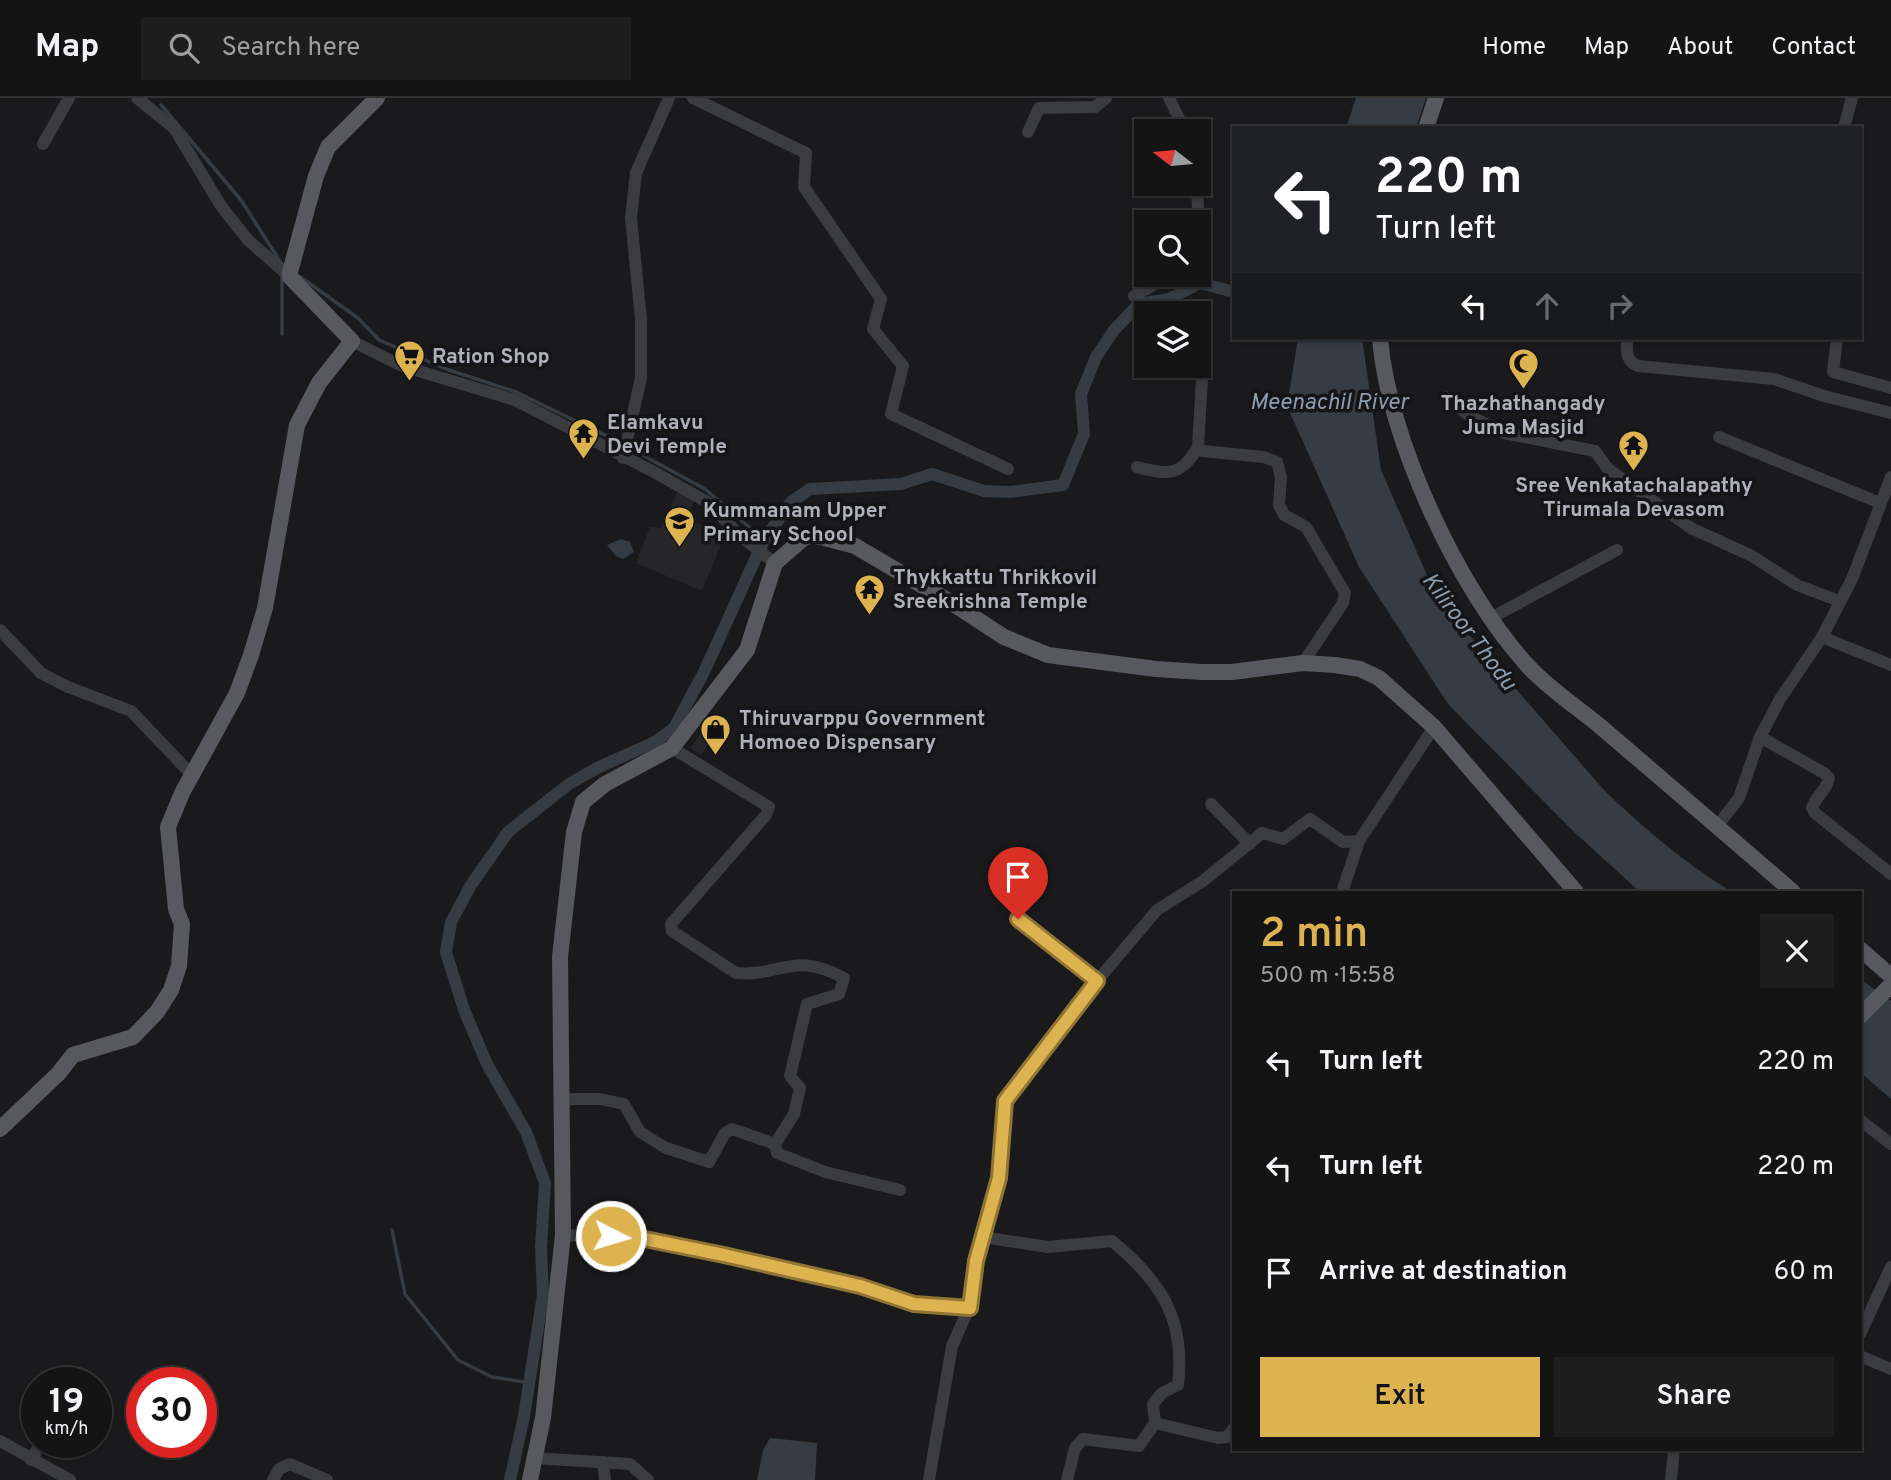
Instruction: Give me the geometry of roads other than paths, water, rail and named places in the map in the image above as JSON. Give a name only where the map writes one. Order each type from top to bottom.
[{"type":"main road","points":[[0,1129],[58,1074],[73,1055],[133,1037],[157,1013],[172,990],[179,966],[182,924],[176,909],[168,827],[237,694],[265,608],[297,425],[319,383],[352,341],[287,272],[316,176],[328,148],[377,98]]},
{"type":"main road","points":[[1427,126],[1436,98]]},
{"type":"main road","points":[[1380,340],[1384,372],[1407,456],[1458,566],[1491,618],[1528,667],[1650,772],[1718,825],[1792,891]]},
{"type":"main road","points":[[530,1480],[549,1370],[563,1235],[560,957],[567,874],[580,812],[583,802],[605,784],[672,748],[747,650],[771,559],[804,538],[813,535],[838,539],[952,603],[1004,637],[1048,655],[1202,672],[1232,672],[1303,663],[1348,667],[1379,678],[1434,727],[1541,855],[1576,891]]},
{"type":"main road","points":[[1862,951],[1891,976]]},
{"type":"main road","points":[[1862,1014],[1891,985]]},
{"type":"street","points":[[43,144],[69,98]]},
{"type":"street","points":[[137,98],[174,128],[221,206],[248,240],[287,272]]},
{"type":"street","points":[[623,458],[641,378],[641,319],[631,218],[636,173],[669,98]]},
{"type":"street","points":[[693,98],[806,153],[804,187],[881,299],[873,329],[903,366],[891,414],[1008,469]]},
{"type":"street","points":[[1028,132],[1039,108],[1095,107],[1106,98]]},
{"type":"street","points":[[1169,98],[1179,119]]},
{"type":"street","points":[[1845,126],[1852,98]]},
{"type":"street","points":[[1134,296],[1150,287]]},
{"type":"street","points":[[1627,340],[1627,356],[1631,363],[1638,366],[1774,379],[1824,396],[1891,413]]},
{"type":"street","points":[[1837,340],[1833,372],[1891,388]]},
{"type":"street","points":[[352,341],[402,366],[514,400],[709,503],[740,536],[771,559]]},
{"type":"street","points":[[1137,467],[1160,473],[1176,471],[1190,461],[1198,447],[1202,378]]},
{"type":"street","points":[[1447,397],[1468,415],[1504,433],[1595,452],[1608,470],[1691,528],[1752,556],[1797,585],[1839,601]]},
{"type":"street","points":[[1719,437],[1880,503]]},
{"type":"street","points":[[1198,447],[1202,451],[1264,457],[1276,462],[1281,477],[1279,505],[1284,515],[1306,527],[1345,593],[1343,603],[1303,663]]},
{"type":"street","points":[[1718,825],[1739,798],[1760,737],[1780,699],[1822,638],[1852,579],[1891,477]]},
{"type":"street","points":[[1491,618],[1617,550]]},
{"type":"street","points":[[0,630],[41,673],[68,687],[131,711],[193,775]]},
{"type":"street","points":[[1822,638],[1891,665]]},
{"type":"street","points":[[1342,891],[1359,841],[1434,727]]},
{"type":"street","points":[[1760,737],[1829,778],[1828,784],[1815,799],[1812,808],[1815,813],[1891,874]]},
{"type":"street","points":[[672,748],[769,807],[766,815],[671,924],[672,931],[736,972],[747,974],[798,963],[825,968],[844,978],[839,994],[807,1004],[790,1076],[800,1088],[794,1114],[775,1144],[777,1153],[825,1172],[900,1190]]},
{"type":"street","points":[[1211,804],[1250,844]]},
{"type":"street","points":[[932,1479],[951,1346],[970,1308],[982,1237],[999,1178],[1005,1101],[1097,981],[1157,910],[1262,833],[1283,839],[1310,819],[1343,842],[1359,841]]},
{"type":"street","points":[[1018,919],[1097,981]]},
{"type":"street","points":[[562,1099],[600,1099],[624,1104],[640,1132],[666,1148],[709,1162],[725,1133],[732,1129],[775,1144]]},
{"type":"street","points":[[1862,1122],[1891,1144]]},
{"type":"street","points":[[563,1235],[635,1237],[860,1286],[914,1304],[970,1308]]},
{"type":"street","points":[[982,1237],[1048,1247],[1112,1241],[1139,1263],[1168,1303],[1179,1333],[1178,1385],[1162,1392],[1153,1404],[1155,1423],[1139,1446],[1083,1439],[1075,1448],[1067,1480]]},
{"type":"street","points":[[1862,1331],[1885,1298],[1891,1267]]},
{"type":"street","points":[[1862,1357],[1891,1369]]},
{"type":"street","points":[[1155,1423],[1218,1438],[1227,1437],[1232,1431]]},
{"type":"street","points":[[0,1441],[31,1460],[46,1475],[70,1480]]},
{"type":"street","points":[[1671,1480],[1674,1451]]},
{"type":"street","points":[[534,1458],[630,1464],[648,1480]]},
{"type":"street","points":[[603,1462],[605,1480]]},
{"type":"street","points":[[273,1480],[279,1469],[290,1464],[327,1480]]},
{"type":"water","points":[[1356,98],[1426,98],[1417,126],[1347,126]]},
{"type":"water","name":"Meenachil River","points":[[1298,340],[1362,340],[1381,470],[1437,598],[1603,789],[1665,844],[1731,891],[1639,891],[1572,830],[1448,704],[1359,567],[1287,406]]},
{"type":"water","points":[[621,539],[630,542],[634,552],[623,559],[616,556],[607,545]]},
{"type":"water","points":[[1862,980],[1891,1001],[1891,1099],[1862,1074]]},
{"type":"water","points":[[770,1438],[817,1443],[815,1480],[757,1480],[763,1450]]},
{"type":"waterway","points":[[161,105],[241,200],[283,266]]},
{"type":"waterway","points":[[282,273],[282,334]]},
{"type":"waterway","points":[[299,276],[358,318],[379,340],[446,369],[516,392],[617,441]]},
{"type":"waterway","points":[[510,1480],[524,1416],[543,1295],[541,1247],[545,1183],[526,1132],[487,1064],[464,1010],[446,952],[451,922],[471,885],[508,832],[569,784],[599,767],[655,742],[674,728],[705,670],[764,540],[791,502],[810,489],[901,484],[932,474],[984,491],[1010,492],[1063,485],[1084,434],[1081,394],[1096,357],[1114,330],[1139,304],[1169,299],[1200,283],[1232,291]]},
{"type":"waterway","points":[[635,451],[705,489],[764,540]]},
{"type":"waterway","points":[[392,1230],[405,1294],[458,1360],[492,1377],[530,1383]]},
{"type":"place","name":"Ration Shop","points":[[409,383]]},
{"type":"place","name":"Thazhathangady Juma Masjid","points":[[1523,390]]},
{"type":"place","name":"Elamkavu Devi Temple","points":[[584,461]]},
{"type":"place","name":"Sree Venkatachalapathy Tirumala Devasom","points":[[1634,472]]},
{"type":"place","name":"Kummanam Upper Primary School","points":[[680,549]]},
{"type":"place","name":"Thykkattu Thrikkovil Sreekrishna Temple","points":[[870,616]]},
{"type":"place","name":"Thiruvarppu Government Homoeo Dispensary","points":[[716,757]]},
{"type":"water label","name":"Kiliroor Thodu","points":[[1470,631]]}]
